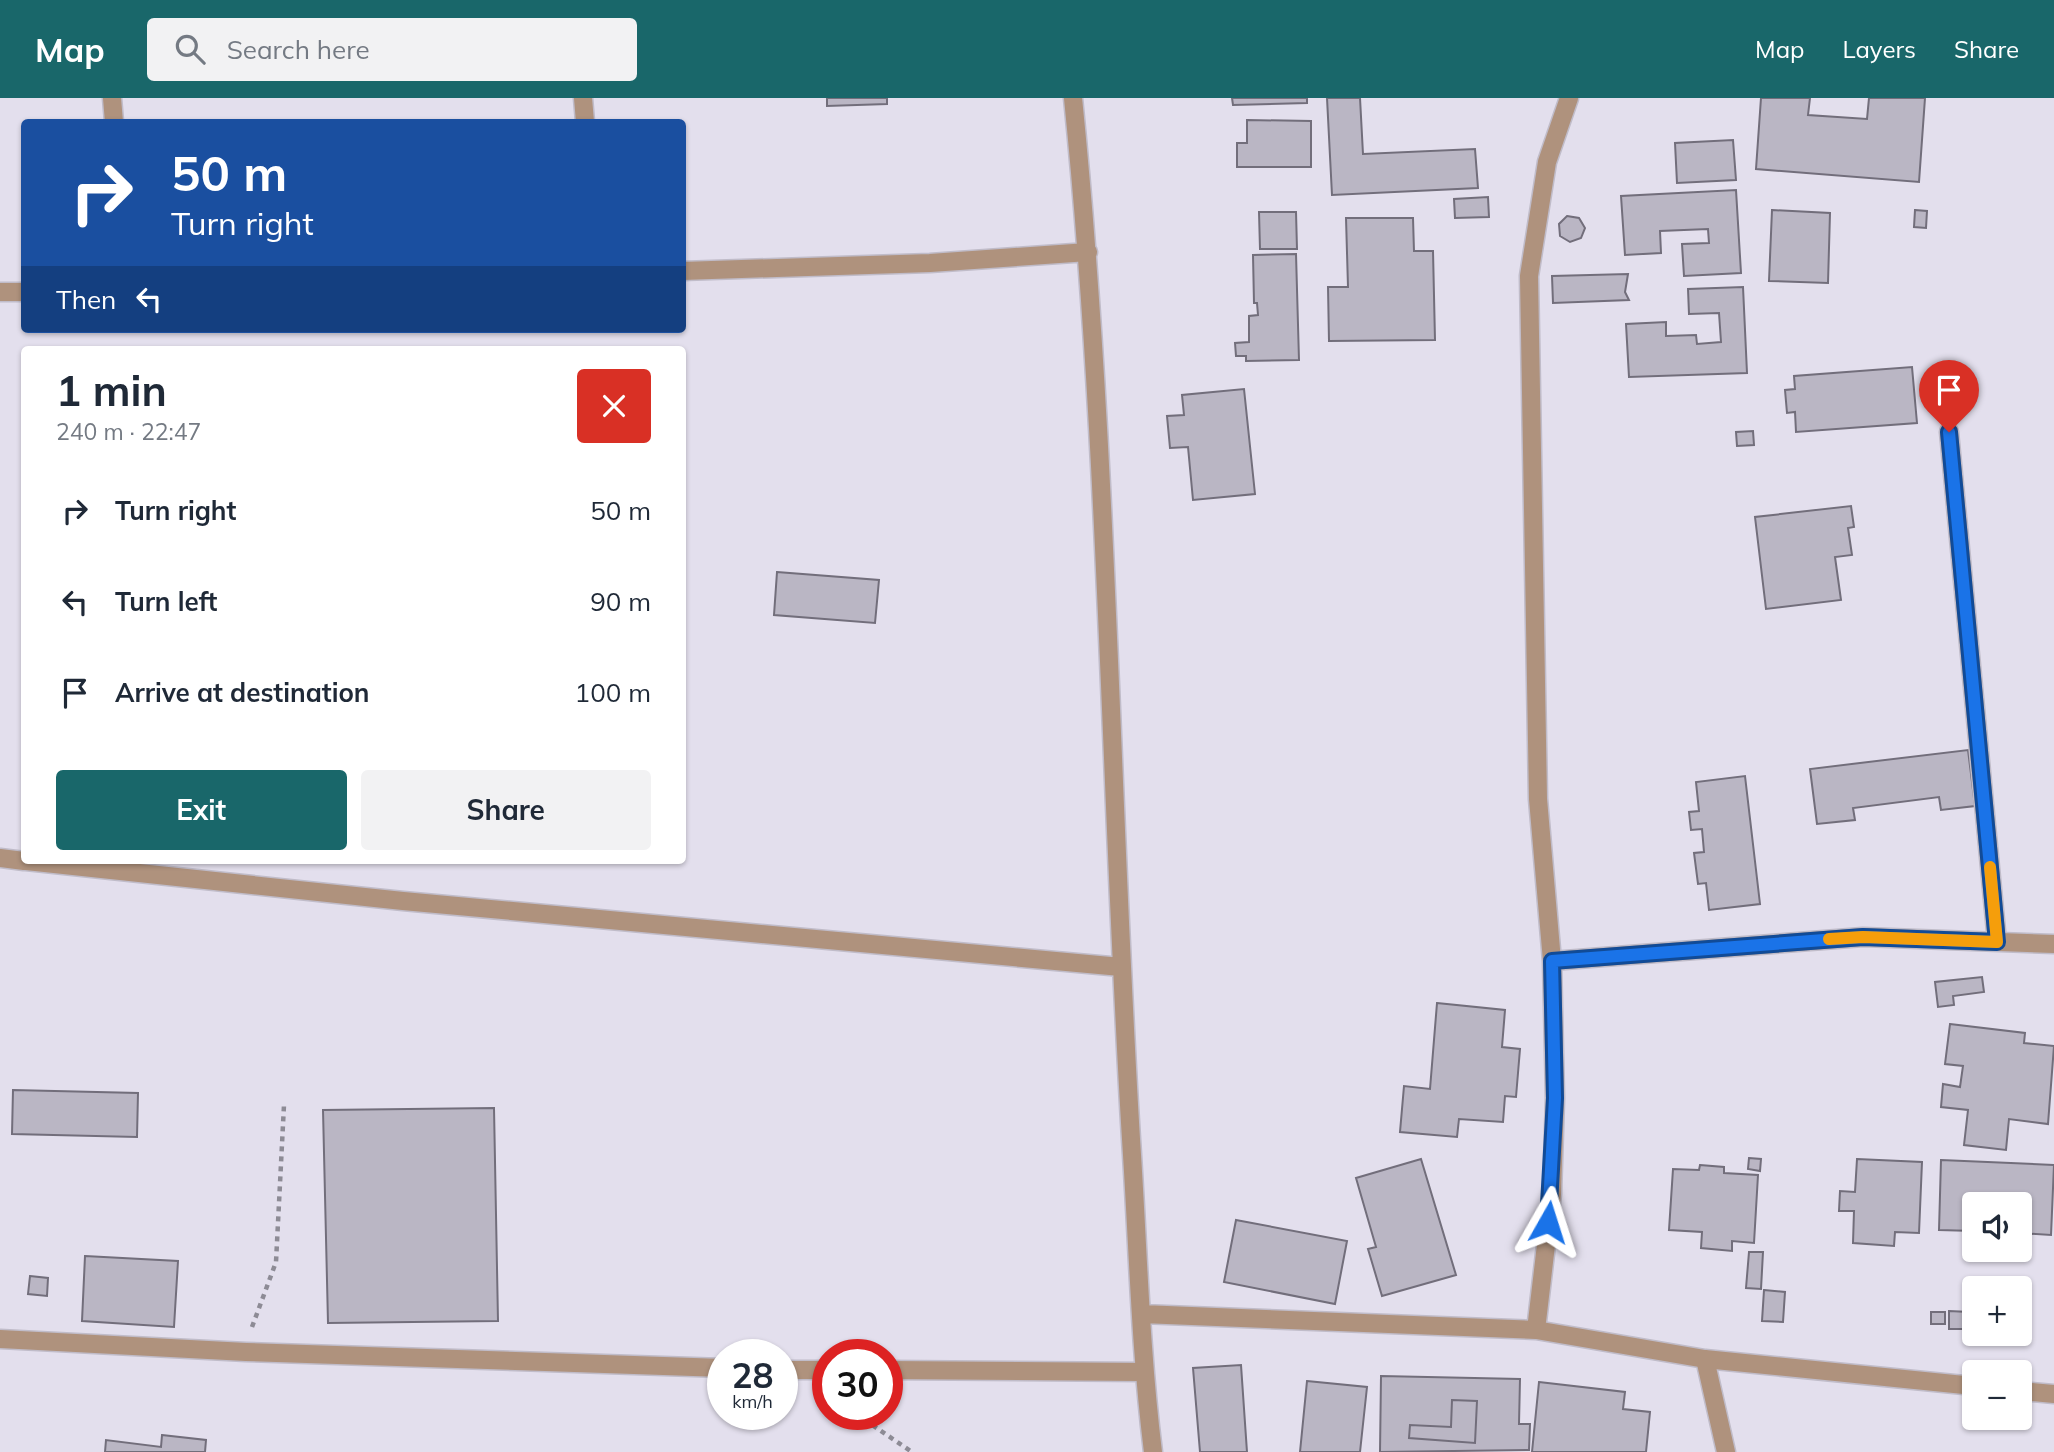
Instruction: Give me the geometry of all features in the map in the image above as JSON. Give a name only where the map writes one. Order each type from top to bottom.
[{"type":"street","points":[[112,98],[114,119]]},
{"type":"street","points":[[583,98],[585,119]]},
{"type":"street","points":[[1073,98],[1088,252],[1121,967],[1142,1314],[1143,1372],[1153,1452]]},
{"type":"street","points":[[1536,1330],[1552,1195],[1555,1098],[1552,961],[1538,799],[1529,276],[1547,162],[1569,98]]},
{"type":"street","points":[[692,270],[930,263],[1088,252]]},
{"type":"street","points":[[0,292],[21,292]]},
{"type":"street","points":[[1949,432],[1997,942]]},
{"type":"street","points":[[0,858],[21,861]]},
{"type":"street","points":[[53,864],[403,901],[1121,967]]},
{"type":"street","points":[[1552,961],[1863,937],[2054,944]]},
{"type":"street","points":[[1142,1314],[1536,1330],[1705,1359],[1962,1385]]},
{"type":"street","points":[[0,1339],[246,1352],[707,1367]]},
{"type":"street","points":[[1705,1359],[1726,1452]]},
{"type":"street","points":[[903,1370],[1143,1372]]},
{"type":"street","points":[[2032,1392],[2054,1394]]},
{"type":"path","points":[[246,1352],[276,1262],[284,1105]]},
{"type":"path","points":[[880,1430],[912,1452]]},
{"type":"building","points":[[827,98],[887,98],[887,104],[827,106]]},
{"type":"building","points":[[1232,98],[1307,98],[1307,103],[1233,105]]},
{"type":"building","points":[[1327,98],[1360,98],[1363,154],[1475,149],[1478,188],[1332,195]]},
{"type":"building","points":[[1761,98],[1810,98],[1808,115],[1867,119],[1869,98],[1925,98],[1919,182],[1756,169]]},
{"type":"building","points":[[1247,120],[1311,121],[1311,167],[1237,167],[1237,143],[1247,143]]},
{"type":"building","points":[[1733,140],[1736,180],[1677,183],[1675,143]]},
{"type":"building","points":[[1736,190],[1741,273],[1684,276],[1682,244],[1709,243],[1708,229],[1660,231],[1661,253],[1625,255],[1621,196]]},
{"type":"building","points":[[1488,197],[1489,217],[1455,218],[1454,199]]},
{"type":"building","points":[[1772,210],[1830,213],[1828,283],[1769,281]]},
{"type":"building","points":[[1915,210],[1927,211],[1926,228],[1914,227]]},
{"type":"building","points":[[1259,212],[1296,212],[1297,249],[1260,249]]},
{"type":"building","points":[[1567,216],[1579,218],[1585,228],[1581,238],[1570,242],[1560,236],[1559,224]]},
{"type":"building","points":[[1346,218],[1413,218],[1414,251],[1433,251],[1435,340],[1329,341],[1328,287],[1348,287]]},
{"type":"building","points":[[1296,254],[1299,360],[1246,361],[1246,356],[1236,356],[1235,343],[1249,342],[1249,316],[1258,315],[1257,303],[1254,303],[1253,255]]},
{"type":"building","points":[[1628,274],[1625,292],[1629,300],[1553,303],[1552,276]]},
{"type":"building","points":[[1743,287],[1747,373],[1629,377],[1626,324],[1666,322],[1666,336],[1696,335],[1697,344],[1721,342],[1719,313],[1689,314],[1688,289]]},
{"type":"building","points":[[1912,367],[1917,423],[1796,432],[1795,412],[1787,413],[1785,390],[1795,389],[1794,376]]},
{"type":"building","points":[[1244,389],[1255,494],[1193,500],[1188,447],[1170,448],[1167,416],[1184,415],[1182,395]]},
{"type":"building","points":[[1753,431],[1754,445],[1737,446],[1736,432]]},
{"type":"building","points":[[1851,506],[1854,527],[1848,528],[1852,555],[1835,557],[1841,600],[1766,609],[1755,517]]},
{"type":"building","points":[[777,572],[879,580],[875,623],[774,615]]},
{"type":"building","points":[[1968,750],[1975,806],[1941,810],[1939,797],[1853,808],[1855,820],[1817,824],[1810,769]]},
{"type":"building","points":[[1745,776],[1760,904],[1709,910],[1706,883],[1698,884],[1694,853],[1704,852],[1702,829],[1691,830],[1689,812],[1699,811],[1696,782]]},
{"type":"building","points":[[1982,977],[1984,992],[1953,996],[1954,1005],[1938,1007],[1935,982]]},
{"type":"building","points":[[1437,1003],[1505,1010],[1502,1047],[1520,1049],[1516,1097],[1505,1096],[1503,1122],[1459,1119],[1457,1137],[1400,1132],[1404,1086],[1430,1089]]},
{"type":"building","points":[[1950,1024],[2025,1033],[2024,1043],[2054,1046],[2048,1124],[2009,1119],[2006,1150],[1964,1145],[1968,1110],[1941,1107],[1943,1084],[1960,1087],[1963,1066],[1945,1064]]},
{"type":"building","points":[[13,1090],[138,1093],[137,1137],[12,1134]]},
{"type":"building","points":[[494,1108],[498,1321],[328,1323],[323,1110]]},
{"type":"building","points":[[1749,1158],[1761,1159],[1760,1171],[1748,1169]]},
{"type":"building","points":[[1421,1159],[1456,1275],[1382,1296],[1368,1249],[1376,1247],[1356,1178]]},
{"type":"building","points":[[1857,1159],[1922,1162],[1919,1233],[1895,1232],[1894,1246],[1853,1243],[1854,1211],[1839,1211],[1840,1191],[1855,1192]]},
{"type":"building","points":[[1941,1160],[2054,1165],[2051,1235],[2032,1234],[2032,1192],[1962,1192],[1962,1231],[1939,1230]]},
{"type":"building","points":[[1700,1165],[1724,1167],[1724,1173],[1758,1175],[1754,1243],[1732,1241],[1732,1251],[1701,1248],[1702,1232],[1669,1230],[1673,1169],[1699,1170]]},
{"type":"building","points":[[1236,1220],[1347,1241],[1335,1304],[1224,1282]]},
{"type":"building","points":[[1749,1252],[1763,1252],[1761,1289],[1746,1288]]},
{"type":"building","points":[[85,1256],[178,1261],[174,1327],[82,1321]]},
{"type":"building","points":[[30,1276],[48,1278],[47,1296],[28,1294]]},
{"type":"building","points":[[1764,1290],[1785,1292],[1783,1322],[1762,1321]]},
{"type":"building","points":[[1949,1311],[1962,1312],[1962,1329],[1949,1329]]},
{"type":"building","points":[[1931,1312],[1945,1312],[1945,1324],[1931,1324]]},
{"type":"building","points":[[1241,1365],[1247,1452],[1200,1452],[1193,1368]]},
{"type":"building","points":[[1381,1376],[1520,1379],[1519,1424],[1530,1424],[1529,1450],[1380,1452]],"holes":[[[1452,1400],[1477,1401],[1475,1443],[1409,1438],[1410,1425],[1451,1427]]]},
{"type":"building","points":[[1307,1381],[1367,1387],[1360,1452],[1300,1452]]},
{"type":"building","points":[[1539,1382],[1625,1392],[1623,1409],[1650,1412],[1646,1452],[1532,1452]]},
{"type":"building","points":[[1452,1400],[1477,1401],[1475,1443],[1409,1438],[1410,1425],[1451,1427]]},
{"type":"building","points":[[162,1435],[206,1440],[205,1452],[105,1452],[106,1440],[161,1447]]},
{"type":"slow traffic","points":[[1829,939],[1863,937],[1997,942],[1990,867]]},
{"type":"route","points":[[1548,1222],[1552,1195],[1555,1098],[1552,961],[1863,937],[1997,942],[1949,432]]}]
